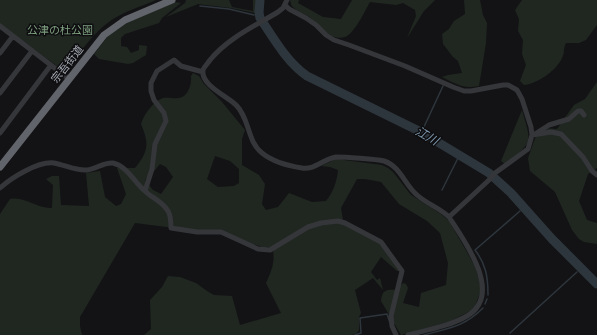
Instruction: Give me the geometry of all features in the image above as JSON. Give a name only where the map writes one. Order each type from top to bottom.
[{"type":"highway","name":"宗吾街道","points":[[0,167],[98,42],[112,28],[133,16],[172,0]]},
{"type":"street","points":[[203,72],[216,52],[228,42],[284,8],[286,2]]},
{"type":"street","points":[[286,2],[289,9],[306,18],[334,40],[405,66],[453,87],[464,91],[471,91],[502,85],[514,87],[517,90],[522,99],[532,135],[528,149],[493,176],[450,217]]},
{"type":"street","points":[[0,26],[69,79]]},
{"type":"street","points":[[0,53],[13,36]]},
{"type":"street","points":[[0,93],[32,50]]},
{"type":"street","points":[[145,191],[152,168],[155,144],[166,121],[166,116],[154,100],[151,91],[153,77],[157,71],[174,60],[181,66],[203,72]]},
{"type":"street","points":[[0,133],[51,65]]},
{"type":"street","points":[[203,72],[208,83],[236,105],[241,111],[252,141],[260,152],[269,158],[302,168],[308,168],[336,157],[383,161],[393,166],[418,196],[450,217],[478,267],[482,284],[482,297],[473,312],[460,320],[408,335]]},
{"type":"street","points":[[532,135],[549,125],[569,120],[578,111],[584,114]]},
{"type":"street","points":[[532,135],[551,132],[561,134],[583,157],[592,171],[597,175]]},
{"type":"street","points":[[0,188],[16,176],[47,163],[85,170],[110,163],[121,167],[145,191],[165,206],[169,212],[171,228],[197,232],[221,232],[261,250],[270,250],[308,227],[332,221],[345,223],[375,239],[384,246],[402,271],[391,316],[392,326],[396,335]]},
{"type":"green space","name":"公津の杜公園","points":[[0,0],[156,0],[123,14],[106,24],[87,44],[65,72],[0,24]]},
{"type":"green space","points":[[186,0],[229,0],[232,7],[253,11],[253,0],[257,0],[256,12],[198,4],[166,17],[185,3]]},
{"type":"green space","points":[[290,0],[299,0],[298,3],[323,17],[341,19],[352,0],[435,0],[424,11],[407,38],[416,16],[415,10],[403,3],[396,5],[370,2],[352,32],[345,37],[340,38],[329,34],[308,16],[293,7]]},
{"type":"green space","points":[[464,0],[480,0],[483,15],[487,23],[486,43],[479,86],[473,87],[456,84],[442,77],[462,73],[458,61],[443,44],[442,34],[449,29],[454,21],[465,14]]},
{"type":"green space","points":[[522,0],[597,0],[597,25],[586,40],[579,43],[566,43],[563,56],[551,72],[535,82],[524,85],[520,81],[526,65],[522,54],[523,40],[518,31],[519,19],[515,10]]},
{"type":"green space","points":[[175,2],[181,3],[162,18],[159,23],[125,34],[121,38],[121,46],[127,47],[131,53],[139,50],[139,45],[147,46],[146,55],[133,63],[128,64],[99,59],[94,54],[108,36],[128,22]]},
{"type":"green space","points":[[193,73],[199,76],[204,84],[222,102],[245,130],[242,139],[242,165],[259,175],[265,184],[262,204],[266,210],[278,207],[289,193],[312,202],[326,201],[334,187],[338,170],[321,166],[336,159],[382,165],[393,172],[411,195],[441,214],[449,221],[475,266],[480,283],[480,293],[475,306],[470,311],[451,321],[401,335],[381,301],[382,294],[387,290],[397,290],[403,283],[406,284],[408,288],[403,303],[419,307],[421,293],[446,285],[448,263],[440,233],[427,221],[399,204],[381,182],[357,179],[341,208],[343,220],[378,242],[401,271],[397,271],[381,257],[371,272],[377,280],[380,278],[383,290],[373,278],[355,290],[361,313],[359,317],[359,330],[356,334],[144,335],[151,329],[150,300],[162,287],[168,276],[180,277],[196,283],[214,295],[232,296],[240,325],[281,313],[266,283],[273,265],[274,256],[272,247],[262,247],[244,241],[223,231],[198,231],[135,223],[80,317],[82,335],[0,335],[0,214],[10,199],[21,199],[41,207],[52,208],[53,185],[46,179],[52,176],[59,176],[61,205],[89,206],[86,173],[100,171],[105,197],[116,206],[121,204],[126,194],[117,168],[135,168],[143,157],[146,142],[141,124],[144,116],[152,105],[159,100],[163,98],[179,98],[185,95],[191,83],[191,76]],"holes":[[[215,156],[230,161],[239,169],[239,183],[234,186],[218,187],[207,179]],[[160,164],[166,167],[173,177],[161,194],[153,190],[145,180]]]},
{"type":"green space","points":[[597,82],[597,168],[588,174],[579,201],[587,220],[597,223],[597,244],[584,242],[579,239],[572,230],[555,192],[530,171],[528,158],[537,133],[544,128],[557,129],[574,105],[585,99]]},
{"type":"green space","points":[[522,110],[528,130],[528,142],[521,151],[505,164],[501,161]]},
{"type":"waterway","name":"江川","points":[[260,0],[260,18],[281,50],[293,64],[307,76],[421,132],[489,173],[511,193],[552,239],[597,284]]},
{"type":"waterway","points":[[200,6],[229,9],[254,15]]},
{"type":"waterway","points":[[423,129],[443,86]]},
{"type":"waterway","points":[[442,190],[458,158]]},
{"type":"waterway","points":[[488,295],[486,271],[482,260],[475,250],[520,211]]},
{"type":"waterway","points":[[510,333],[577,272]]},
{"type":"waterway","points":[[485,304],[487,299]]},
{"type":"waterway","points":[[424,335],[463,323],[483,308]]},
{"type":"waterway","points":[[355,335],[361,333],[360,318],[387,314],[390,323]]}]
